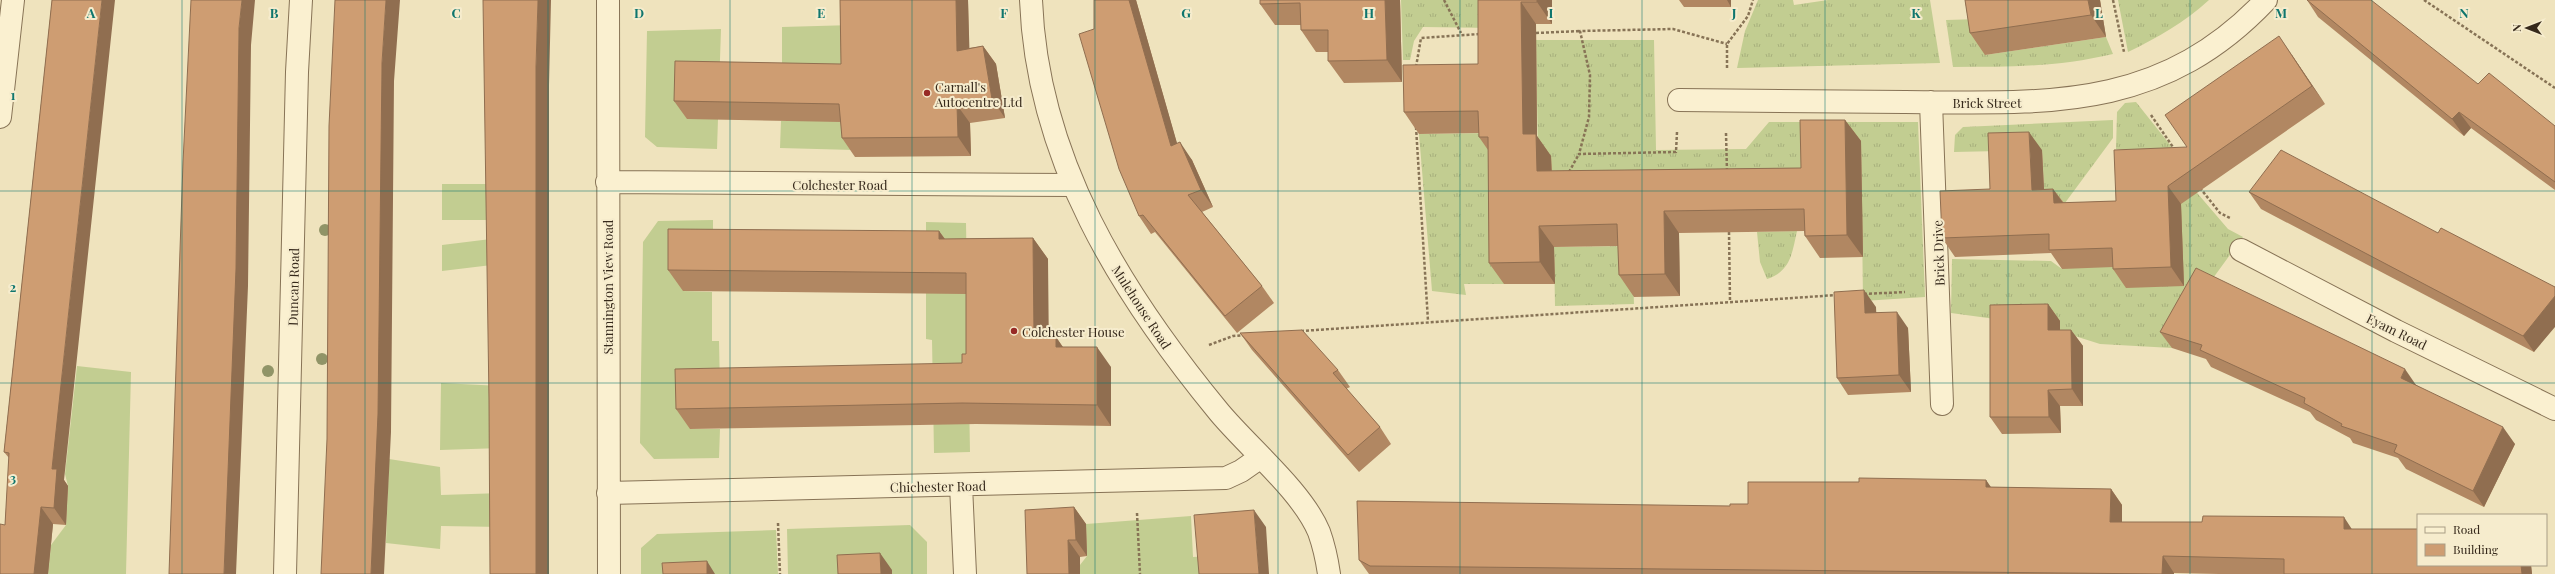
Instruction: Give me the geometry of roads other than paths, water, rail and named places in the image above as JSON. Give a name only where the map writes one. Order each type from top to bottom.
[{"type":"street","points":[[0,117],[13,0]]},
{"type":"street","name":"Duncan Road","points":[[285,574],[297,72],[301,0]]},
{"type":"street","name":"Stannington View Road","points":[[608,0],[606,182],[609,574]]},
{"type":"street","name":"Mulehouse Road","points":[[1031,0],[1038,66],[1049,118],[1074,185],[1097,235],[1122,278],[1175,357],[1226,420],[1261,457],[1304,508],[1318,531],[1326,554],[1329,574]]},
{"type":"street","name":"Brick Street","points":[[1679,100],[1932,102],[2049,101],[2091,96],[2132,86],[2178,68],[2210,49],[2239,26],[2266,0]]},
{"type":"street","name":"Brick Drive","points":[[1932,102],[1940,291],[1942,404]]},
{"type":"street","name":"Colchester Road","points":[[606,182],[1074,185]]},
{"type":"street","name":"Eyam Road","points":[[2241,250],[2396,331],[2513,386],[2555,409]]},
{"type":"street","name":"Chichester Road","points":[[608,493],[961,486],[1226,478],[1241,471],[1261,457]]},
{"type":"street","points":[[961,486],[965,574]]},
{"type":"place","name":"Carnall's Autocentre Ltd","points":[[927,93]]},
{"type":"place","name":"Colchester House","points":[[1014,331]]}]
